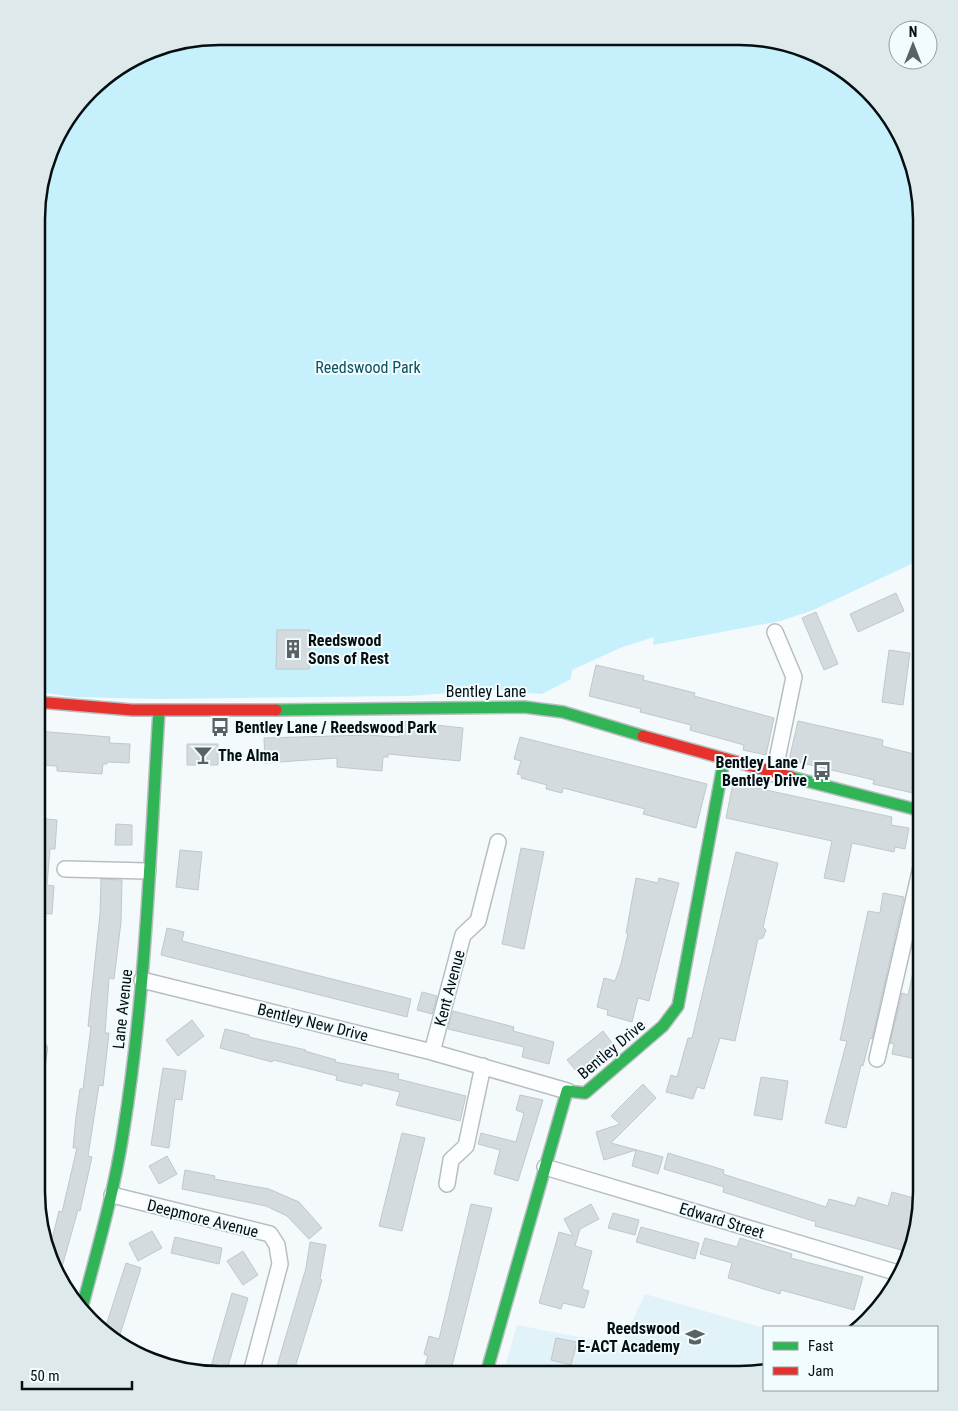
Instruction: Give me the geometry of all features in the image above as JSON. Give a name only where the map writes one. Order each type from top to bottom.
[{"type":"street","points":[[774,774],[794,677],[775,632]]},
{"type":"street","name":"Bentley Lane","points":[[45,703],[68,707],[159,711],[412,708],[504,704],[563,712],[774,774],[913,809]]},
{"type":"street","name":"Lane Avenue","points":[[84,1301],[112,1195],[135,1050],[142,980],[159,711]]},
{"type":"street","name":"Bentley Drive","points":[[488,1366],[567,1091],[585,1093],[663,1026],[678,1006],[724,760]]},
{"type":"street","name":"Kent Avenue","points":[[432,1052],[463,935],[478,921],[498,842]]},
{"type":"street","points":[[65,869],[148,871]]},
{"type":"street","points":[[877,1059],[913,919]]},
{"type":"street","name":"Bentley New Drive","points":[[142,980],[432,1052],[567,1091]]},
{"type":"street","points":[[447,1184],[451,1160],[466,1146],[483,1066]]},
{"type":"street","name":"Edward Street","points":[[545,1168],[894,1272]]},
{"type":"street","name":"Deepmore Avenue","points":[[112,1195],[270,1234],[277,1245],[280,1264],[253,1366]]},
{"type":"shaded area","name":"Reedswood E-ACT Academy","points":[[645,1294],[763,1328],[763,1364],[751,1366],[505,1366],[517,1325],[621,1345]]},
{"type":"green space","name":"Reedswood Park","points":[[196,46],[762,46],[806,58],[826,68],[862,96],[877,113],[890,132],[904,163],[912,196],[913,563],[811,611],[780,621],[653,645],[654,637],[620,648],[572,670],[571,679],[542,694],[494,690],[408,696],[161,699],[75,697],[45,693],[46,196],[54,163],[74,122],[104,88],[122,74],[152,58]]},
{"type":"building","points":[[896,593],[904,611],[858,632],[850,614]]},
{"type":"building","points":[[816,612],[838,664],[824,670],[802,618]]},
{"type":"building","name":"Reedswood Sons of Rest","points":[[277,630],[310,630],[309,669],[276,669]]},
{"type":"building","points":[[889,650],[910,653],[903,705],[882,702]]},
{"type":"building","points":[[596,665],[644,676],[643,680],[695,693],[694,696],[774,718],[766,755],[743,750],[744,745],[690,730],[691,725],[640,712],[641,709],[589,696]]},
{"type":"building","points":[[401,721],[463,728],[460,761],[388,754],[388,757],[383,757],[382,771],[337,767],[337,758],[265,763],[264,738],[367,735],[399,737]]},
{"type":"building","points":[[798,721],[883,740],[882,746],[913,754],[913,793],[873,784],[874,780],[789,760]]},
{"type":"building","points":[[45,732],[110,737],[109,743],[130,744],[129,763],[107,762],[107,764],[103,764],[102,774],[57,771],[57,766],[45,765]]},
{"type":"building","points":[[520,737],[707,784],[696,828],[643,814],[645,809],[563,788],[562,793],[546,789],[547,785],[521,778],[522,775],[517,774],[521,761],[514,759]]},
{"type":"building","name":"The Alma","points":[[187,744],[218,744],[218,765],[187,765]]},
{"type":"building","points":[[733,783],[892,817],[891,825],[909,828],[905,849],[895,847],[894,852],[852,843],[844,882],[824,878],[832,841],[726,818]]},
{"type":"building","points":[[45,819],[57,820],[55,849],[50,849],[47,885],[54,886],[52,914],[45,914]]},
{"type":"building","points":[[116,824],[132,825],[132,845],[115,845]]},
{"type":"building","points":[[521,848],[544,852],[524,949],[502,944]]},
{"type":"building","points":[[180,850],[202,852],[198,890],[176,887]]},
{"type":"building","points":[[736,852],[778,863],[763,927],[766,930],[763,938],[758,939],[735,1041],[720,1038],[704,1089],[697,1087],[693,1099],[666,1092],[671,1075],[677,1077],[688,1038],[692,1038]]},
{"type":"building","points":[[636,878],[658,883],[659,878],[679,883],[649,1001],[638,998],[632,1022],[607,1015],[608,1010],[597,1007],[604,978],[615,981],[621,964],[628,933],[626,933]]},
{"type":"building","points":[[101,879],[122,880],[121,922],[114,979],[109,978],[105,1033],[109,1033],[103,1086],[99,1085],[88,1156],[92,1157],[80,1211],[78,1210],[62,1267],[52,1240],[59,1211],[62,1212],[77,1148],[73,1148],[76,1117],[80,1089],[83,1089],[91,1027],[88,1026],[100,914]]},
{"type":"building","points":[[883,893],[904,897],[872,1039],[870,1038],[863,1066],[861,1065],[846,1128],[825,1123],[847,1041],[840,1040],[868,911],[880,913]]},
{"type":"building","points":[[167,928],[184,932],[182,941],[411,999],[407,1017],[161,955]]},
{"type":"building","points":[[913,973],[913,1058],[892,1054],[894,1044],[890,1043],[902,993],[908,995]]},
{"type":"building","points":[[422,992],[437,996],[432,1014],[417,1010]]},
{"type":"building","points":[[453,1011],[514,1027],[513,1031],[554,1042],[549,1064],[522,1057],[524,1047],[448,1029]]},
{"type":"building","points":[[192,1020],[204,1036],[178,1056],[166,1040]]},
{"type":"building","points":[[225,1029],[249,1035],[249,1037],[306,1050],[336,1060],[335,1062],[399,1074],[398,1079],[466,1096],[460,1121],[396,1105],[400,1092],[363,1083],[362,1086],[336,1080],[337,1076],[273,1060],[272,1062],[220,1048]]},
{"type":"building","points":[[603,1031],[613,1044],[577,1072],[567,1060]]},
{"type":"building","points":[[163,1068],[186,1071],[182,1100],[175,1099],[169,1148],[151,1145]]},
{"type":"building","points":[[761,1077],[788,1081],[782,1120],[754,1115]]},
{"type":"building","points":[[643,1084],[656,1098],[611,1143],[663,1157],[658,1174],[632,1166],[636,1150],[604,1160],[596,1132],[620,1124],[611,1116]]},
{"type":"building","points":[[520,1095],[543,1100],[518,1181],[494,1174],[500,1150],[478,1144],[481,1133],[516,1142],[524,1113],[516,1110]]},
{"type":"building","points":[[402,1133],[425,1138],[402,1231],[379,1226]]},
{"type":"building","points":[[668,1153],[724,1170],[723,1174],[826,1207],[829,1199],[855,1206],[858,1197],[888,1206],[892,1192],[913,1198],[910,1226],[904,1248],[903,1250],[815,1226],[816,1222],[723,1192],[724,1187],[664,1169]]},
{"type":"building","points":[[167,1156],[177,1174],[159,1184],[149,1166]]},
{"type":"building","points":[[185,1170],[215,1176],[214,1179],[269,1189],[299,1202],[322,1228],[309,1239],[287,1216],[266,1206],[182,1189]]},
{"type":"building","points":[[471,1204],[492,1208],[452,1366],[425,1366],[428,1356],[424,1354],[429,1336],[439,1339]]},
{"type":"building","points":[[591,1204],[599,1219],[580,1229],[575,1246],[592,1251],[582,1289],[589,1291],[584,1308],[563,1303],[561,1309],[539,1303],[559,1232],[573,1236],[564,1219]]},
{"type":"building","points":[[613,1213],[639,1220],[635,1235],[608,1228]]},
{"type":"building","points":[[641,1227],[699,1243],[695,1259],[636,1242]]},
{"type":"building","points":[[152,1231],[162,1248],[138,1261],[129,1243]]},
{"type":"building","points":[[175,1237],[222,1248],[219,1264],[171,1253]]},
{"type":"building","points":[[705,1238],[737,1247],[740,1238],[792,1254],[791,1258],[863,1277],[854,1310],[781,1290],[780,1294],[728,1278],[732,1263],[700,1254]]},
{"type":"building","points":[[310,1242],[326,1245],[320,1279],[322,1280],[295,1366],[277,1366],[306,1268]]},
{"type":"building","points":[[243,1251],[258,1275],[243,1285],[227,1261]]},
{"type":"building","points":[[126,1263],[141,1268],[120,1335],[106,1325]]},
{"type":"building","points":[[232,1293],[248,1298],[228,1366],[211,1366]]},
{"type":"building","points":[[556,1338],[577,1342],[571,1365],[551,1360]]},
{"type":"traffic: fast","points":[[276,710],[524,707],[563,712],[643,736]]},
{"type":"traffic: fast","points":[[84,1301],[115,1177],[131,1081],[142,976],[159,711]]},
{"type":"traffic: fast","points":[[488,1366],[567,1091],[585,1093],[663,1026],[678,1006],[724,760]]},
{"type":"traffic: fast","points":[[791,777],[913,809]]},
{"type":"traffic: jam","points":[[45,703],[132,710],[276,710]]},
{"type":"traffic: jam","points":[[643,736],[791,777]]},
{"type":"place","name":"Reedswood Sons of Rest","points":[[293,649]]},
{"type":"place","name":"Bentley Lane / Reedswood Park","points":[[220,727]]},
{"type":"place","name":"The Alma","points":[[203,755]]},
{"type":"place","name":"Bentley Lane / Bentley Drive","points":[[822,771]]},
{"type":"place","name":"Reedswood E-ACT Academy","points":[[695,1337]]}]
